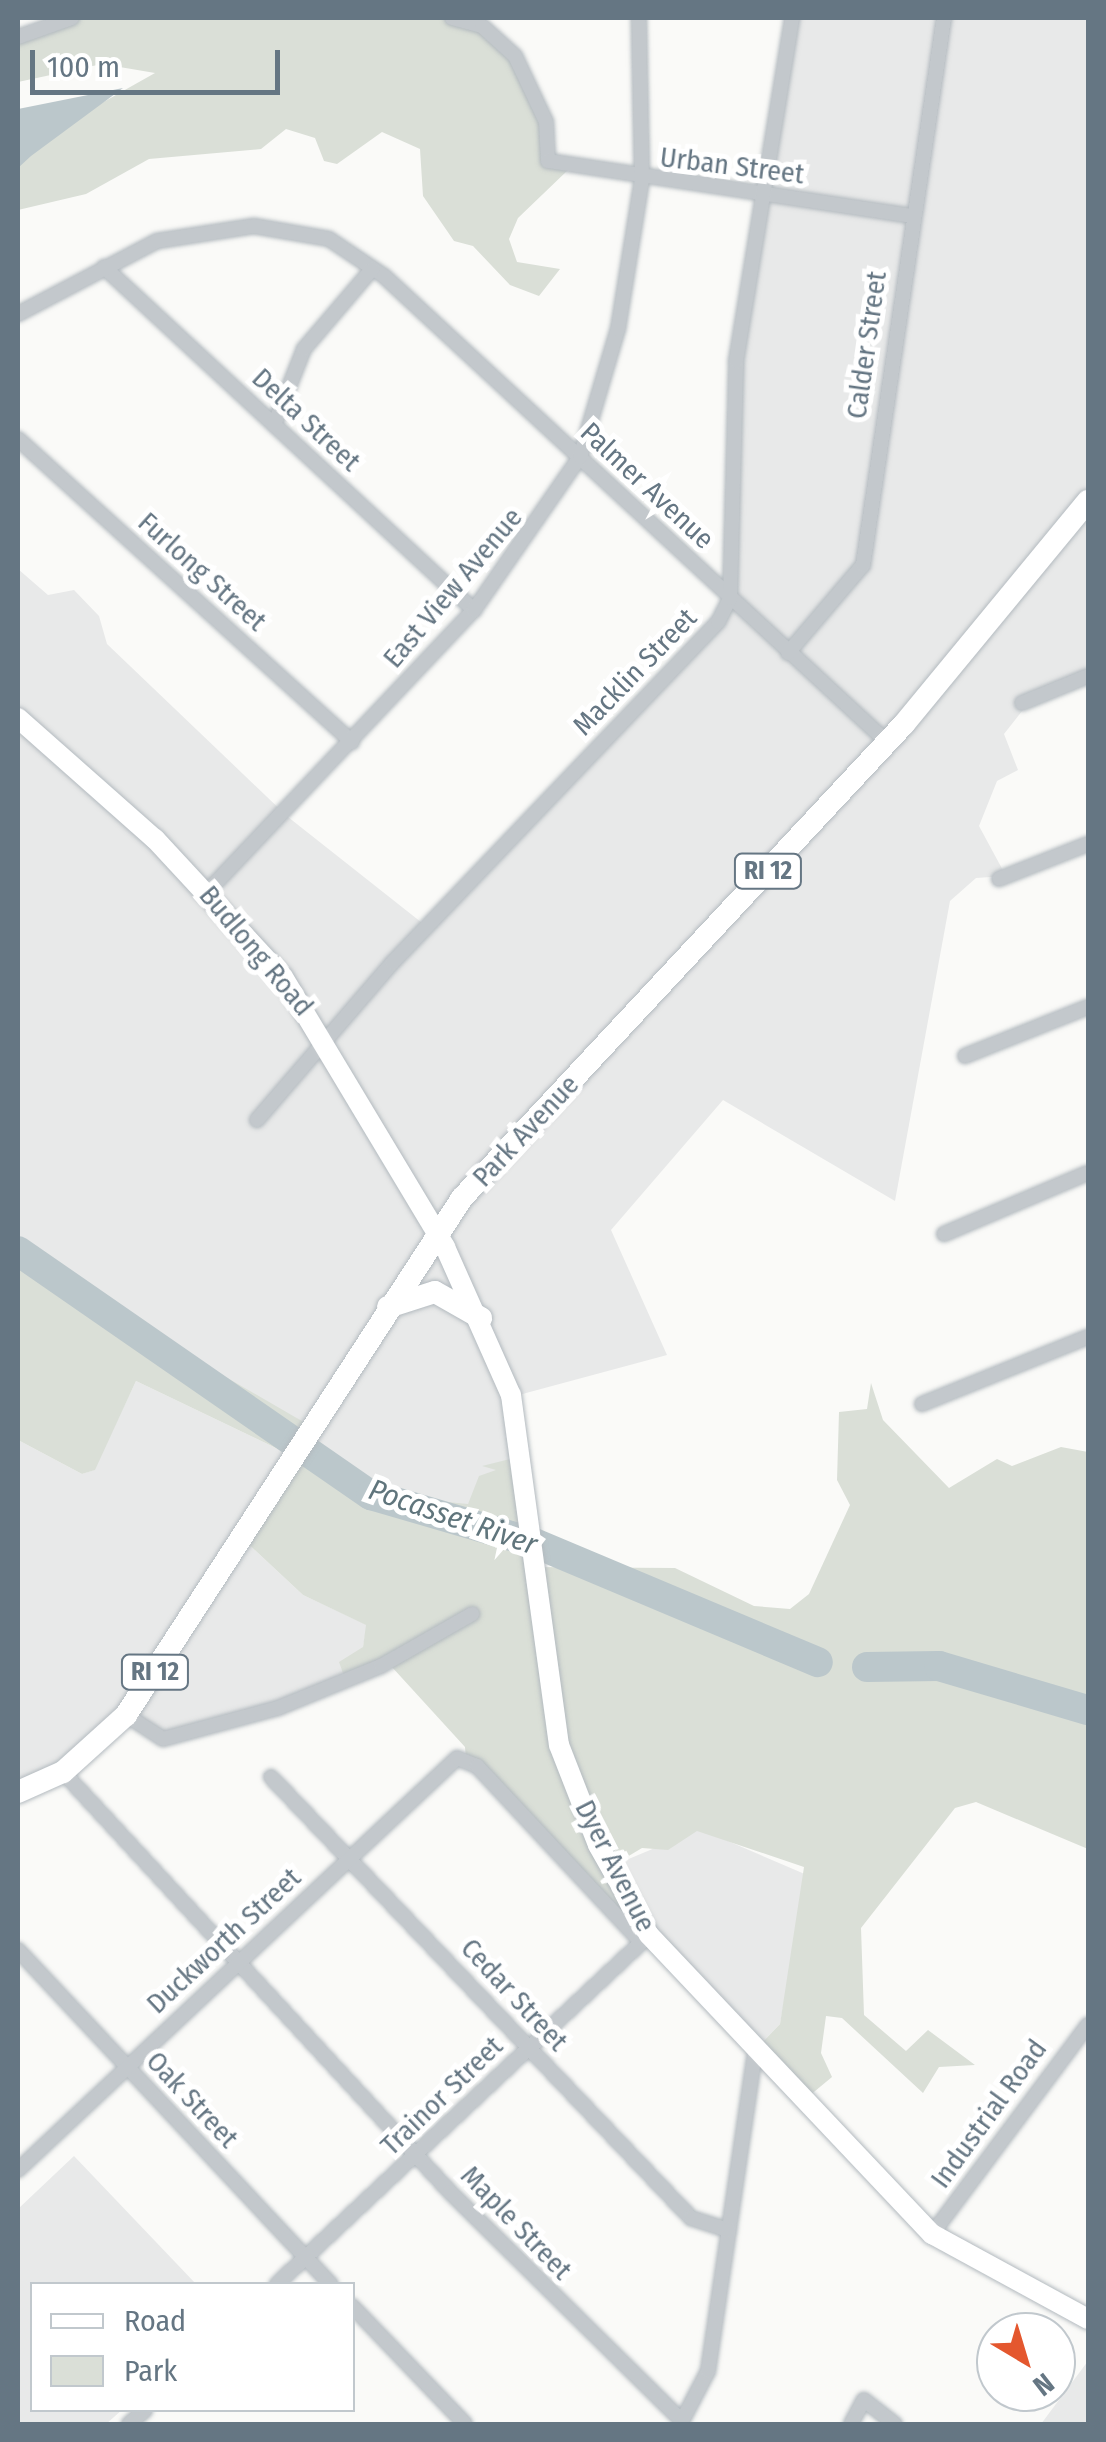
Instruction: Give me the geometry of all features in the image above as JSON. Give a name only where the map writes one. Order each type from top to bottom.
[{"type":"main road","name":"Park Avenue","points":[[18,1792],[63,1772],[126,1716],[437,1230],[887,742],[1088,501]]},
{"type":"main road","name":"Budlong Road","points":[[18,718],[208,891],[324,1036],[437,1230]]},
{"type":"main road","name":"Dyer Avenue","points":[[437,1230],[480,1318],[511,1395],[532,1510],[537,1604],[560,1744],[598,1846],[646,1939],[932,2234],[1088,2318]]},
{"type":"main road","points":[[385,1308],[435,1292],[480,1318]]},
{"type":"street","points":[[18,37],[72,18]]},
{"type":"street","name":"Urban Street","points":[[452,18],[482,26],[515,56],[546,122],[548,161],[642,179],[911,216]]},
{"type":"street","name":"East View Avenue","points":[[208,891],[474,610],[580,457],[618,329],[642,179],[640,18]]},
{"type":"street","name":"Macklin Street","points":[[257,1120],[324,1036],[718,622],[730,598],[736,361],[792,18]]},
{"type":"street","name":"Calder Street","points":[[788,654],[863,566],[911,216],[944,18]]},
{"type":"street","name":"Palmer Avenue","points":[[18,314],[157,241],[254,226],[329,239],[372,268],[887,742]]},
{"type":"street","name":"Delta Street","points":[[104,267],[474,610]]},
{"type":"street","points":[[274,425],[304,349],[372,268]]},
{"type":"street","name":"Furlong Street","points":[[18,439],[352,742]]},
{"type":"street","points":[[1022,702],[1088,676]]},
{"type":"street","points":[[999,879],[1088,844]]},
{"type":"street","points":[[965,1056],[1088,1007]]},
{"type":"street","points":[[944,1234],[1088,1172]]},
{"type":"street","points":[[922,1404],[1088,1337]]},
{"type":"street","points":[[126,1716],[164,1740],[278,1708],[381,1666],[472,1614]]},
{"type":"street","name":"Duckworth Street","points":[[18,2170],[457,1758],[468,1760],[646,1939]]},
{"type":"street","name":"Maple Street","points":[[63,1772],[418,2155],[682,2421],[708,2371],[755,2052]]},
{"type":"street","name":"Cedar Street","points":[[271,1776],[691,2218],[729,2230]]},
{"type":"street","name":"Trainor Street","points":[[279,2282],[646,1939]]},
{"type":"street","name":"Oak Street","points":[[18,1950],[330,2282]]},
{"type":"street","name":"Industrial Road","points":[[932,2234],[1088,2025]]},
{"type":"street","points":[[355,2309],[465,2424]]},
{"type":"street","points":[[851,2424],[864,2400],[895,2424]]},
{"type":"shaded area","points":[[792,18],[1088,18],[1088,677],[1030,701],[1004,734],[1018,770],[997,781],[979,826],[1006,876],[976,878],[950,901],[895,1201],[723,1100],[611,1230],[667,1355],[515,1396],[520,1454],[468,1504],[360,1503],[334,1453],[18,1242],[18,569],[48,595],[74,590],[99,616],[107,644],[288,817],[426,926],[730,603],[735,369]]},
{"type":"shaded area","points":[[123,88],[31,156],[18,168],[18,109]]},
{"type":"shaded area","points":[[136,1381],[284,1452],[244,1540],[303,1595],[367,1625],[363,1647],[347,1681],[164,1740],[125,1719],[18,1794],[18,1440],[82,1474],[94,1470]]},
{"type":"shaded area","points":[[700,1829],[807,1875],[780,2024],[755,2050],[697,1994],[612,1866]]},
{"type":"shaded area","points":[[74,2156],[194,2282],[30,2282],[30,2412],[120,2412],[106,2424],[18,2424],[18,2209]]},
{"type":"shaded area","points":[[1088,2361],[1088,2424],[1041,2424],[1050,2412],[1076,2412],[1076,2377]]},
{"type":"green space","points":[[76,18],[449,18],[481,27],[534,85],[549,160],[568,170],[518,218],[509,239],[517,262],[560,269],[539,296],[510,285],[473,246],[454,241],[423,196],[420,149],[382,132],[337,164],[324,161],[315,138],[286,129],[261,149],[149,159],[86,194],[18,210],[18,167],[52,131],[155,73],[102,64],[18,82],[18,38]]},
{"type":"green space","points":[[18,1242],[117,1314],[307,1424],[304,1435],[341,1459],[353,1493],[468,1504],[479,1476],[496,1470],[482,1466],[514,1458],[531,1567],[675,1568],[754,1606],[790,1609],[809,1594],[850,1505],[837,1480],[839,1412],[867,1409],[871,1383],[883,1420],[949,1488],[997,1459],[1012,1466],[1061,1447],[1088,1452],[1088,1849],[976,1802],[955,1808],[861,1928],[864,2015],[906,2051],[928,2030],[975,2065],[939,2067],[923,2093],[842,2018],[826,2016],[821,2053],[832,2077],[803,2101],[755,2050],[780,2024],[804,1867],[697,1831],[668,1850],[642,1848],[612,1866],[650,1940],[466,1759],[465,1747],[391,1666],[344,1676],[339,1662],[363,1647],[366,1625],[303,1595],[244,1540],[284,1452],[136,1381],[95,1470],[82,1474],[18,1440]]},
{"type":"waterway","name":"Pocasset River","points":[[18,1251],[371,1495],[532,1542],[818,1662]]},
{"type":"waterway","name":"Pocasset River","points":[[867,1667],[939,1666],[1088,1710]]}]
